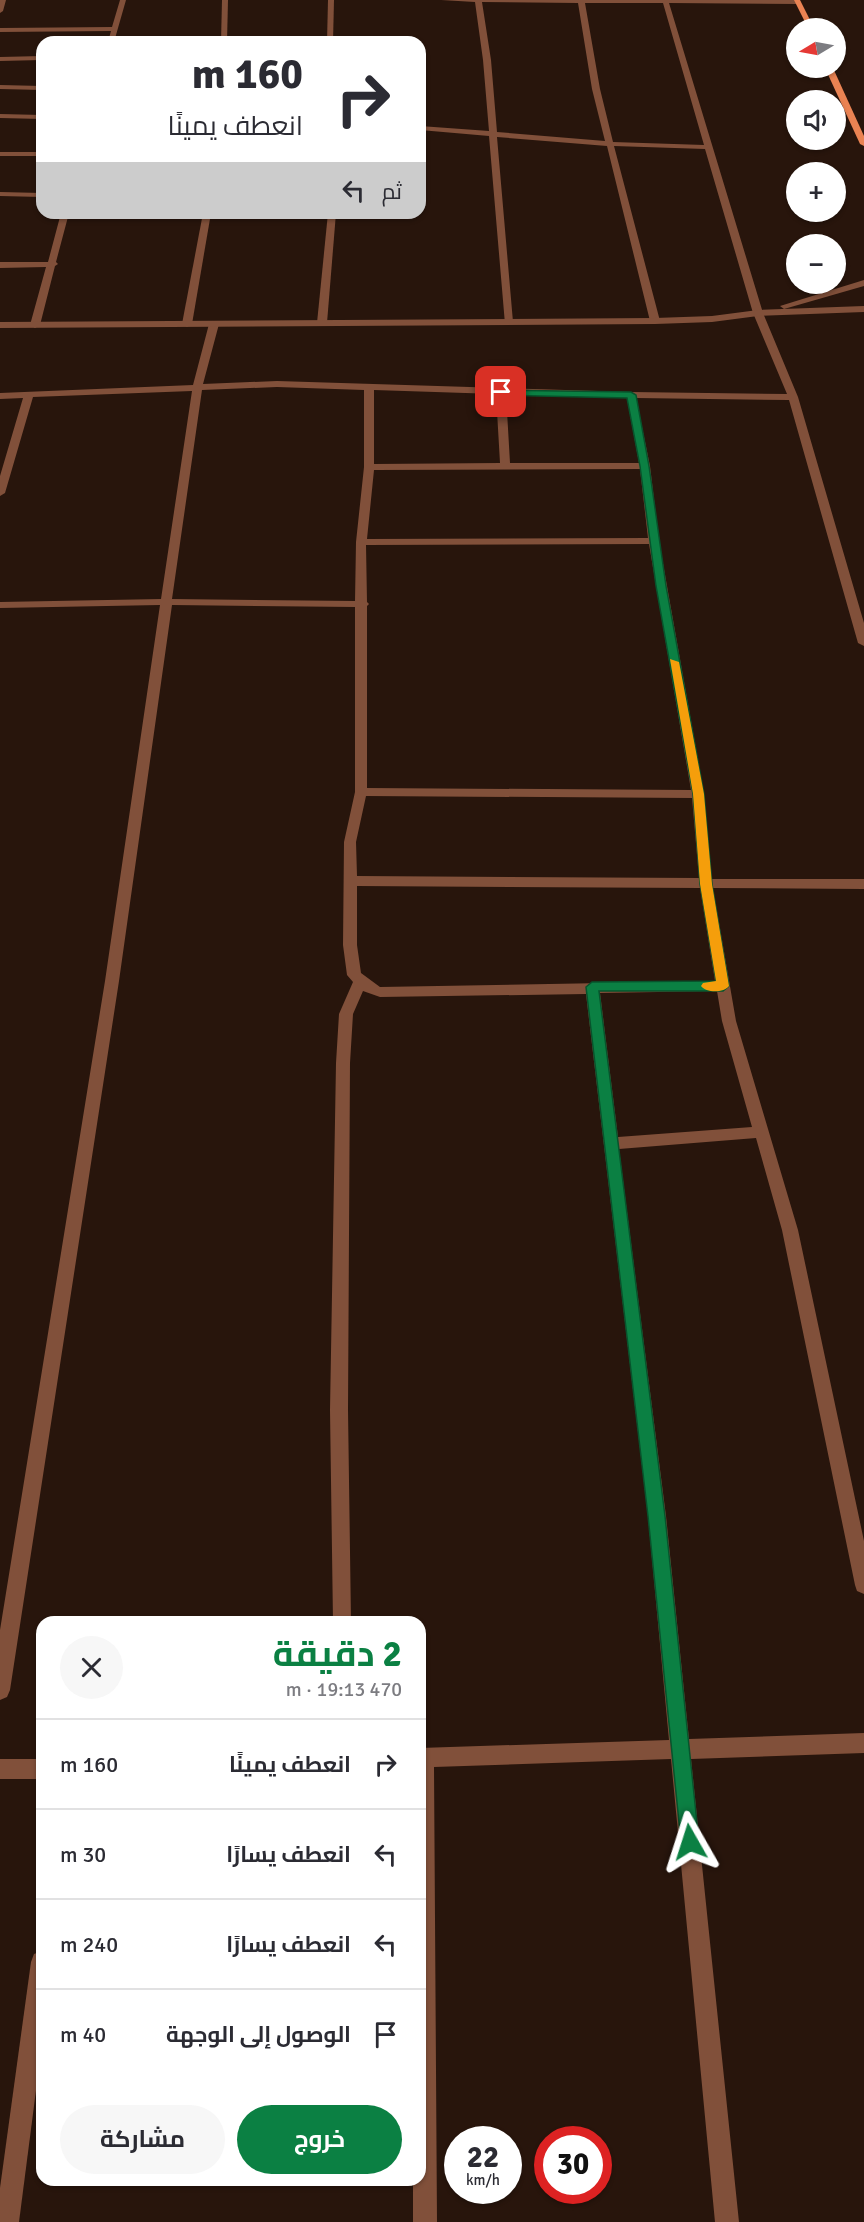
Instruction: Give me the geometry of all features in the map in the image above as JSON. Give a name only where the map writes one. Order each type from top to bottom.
[{"type":"main road","points":[[798,1],[806,18]]},
{"type":"main road","points":[[834,78],[864,144]]},
{"type":"street","points":[[0,11],[3,0]]},
{"type":"street","points":[[112,36],[123,0]]},
{"type":"street","points":[[224,36],[225,0]]},
{"type":"street","points":[[330,36],[331,0]]},
{"type":"street","points":[[444,0],[798,1]]},
{"type":"street","points":[[478,0],[494,134],[508,322]]},
{"type":"street","points":[[581,1],[597,89],[655,321]]},
{"type":"street","points":[[665,1],[758,313],[793,397],[864,643]]},
{"type":"street","points":[[0,30],[113,29]]},
{"type":"street","points":[[0,59],[36,58]]},
{"type":"street","points":[[0,87],[36,87]]},
{"type":"street","points":[[0,116],[36,117]]},
{"type":"street","points":[[426,128],[611,144],[707,147]]},
{"type":"street","points":[[0,154],[36,154]]},
{"type":"street","points":[[0,194],[36,195]]},
{"type":"street","points":[[35,325],[54,264],[64,219]]},
{"type":"street","points":[[187,324],[206,219]]},
{"type":"street","points":[[322,322],[331,219]]},
{"type":"street","points":[[0,265],[54,264]]},
{"type":"street","points":[[758,313],[864,283]]},
{"type":"street","points":[[0,325],[655,321],[712,319],[758,313],[864,309]]},
{"type":"street","points":[[0,1690],[112,981],[197,389],[214,324]]},
{"type":"street","points":[[0,396],[278,384],[501,392],[793,397]]},
{"type":"street","points":[[369,387],[369,467],[362,542],[361,792],[350,842],[350,945],[354,975],[360,982],[380,992],[723,986]]},
{"type":"street","points":[[501,392],[505,466]]},
{"type":"street","points":[[0,493],[30,394]]},
{"type":"street","points":[[631,395],[645,466],[654,542],[698,794],[706,884],[723,986],[737,1054],[763,1132],[790,1230],[864,1585]]},
{"type":"street","points":[[369,467],[645,466]]},
{"type":"street","points":[[362,542],[654,542]]},
{"type":"street","points":[[0,605],[166,602],[363,604]]},
{"type":"street","points":[[361,792],[698,794]]},
{"type":"street","points":[[350,881],[864,884]]},
{"type":"street","points":[[342,1616],[339,1410],[343,1063],[346,1014],[360,982]]},
{"type":"street","points":[[592,987],[613,1143],[681,1749],[728,2222]]},
{"type":"street","points":[[613,1143],[763,1132]]},
{"type":"street","points":[[426,1758],[864,1743]]},
{"type":"street","points":[[0,1769],[36,1768]]},
{"type":"street","points":[[7,2222],[36,2007]]},
{"type":"street","points":[[425,2186],[425,2222]]},
{"type":"slow traffic","points":[[674,662],[698,794],[706,884],[718,942],[723,986],[707,986]]},
{"type":"route","points":[[501,392],[631,395],[645,466],[654,542],[672,652],[698,794],[706,884],[718,942],[723,986],[592,987],[619,1191],[657,1516],[690,1842]]}]
